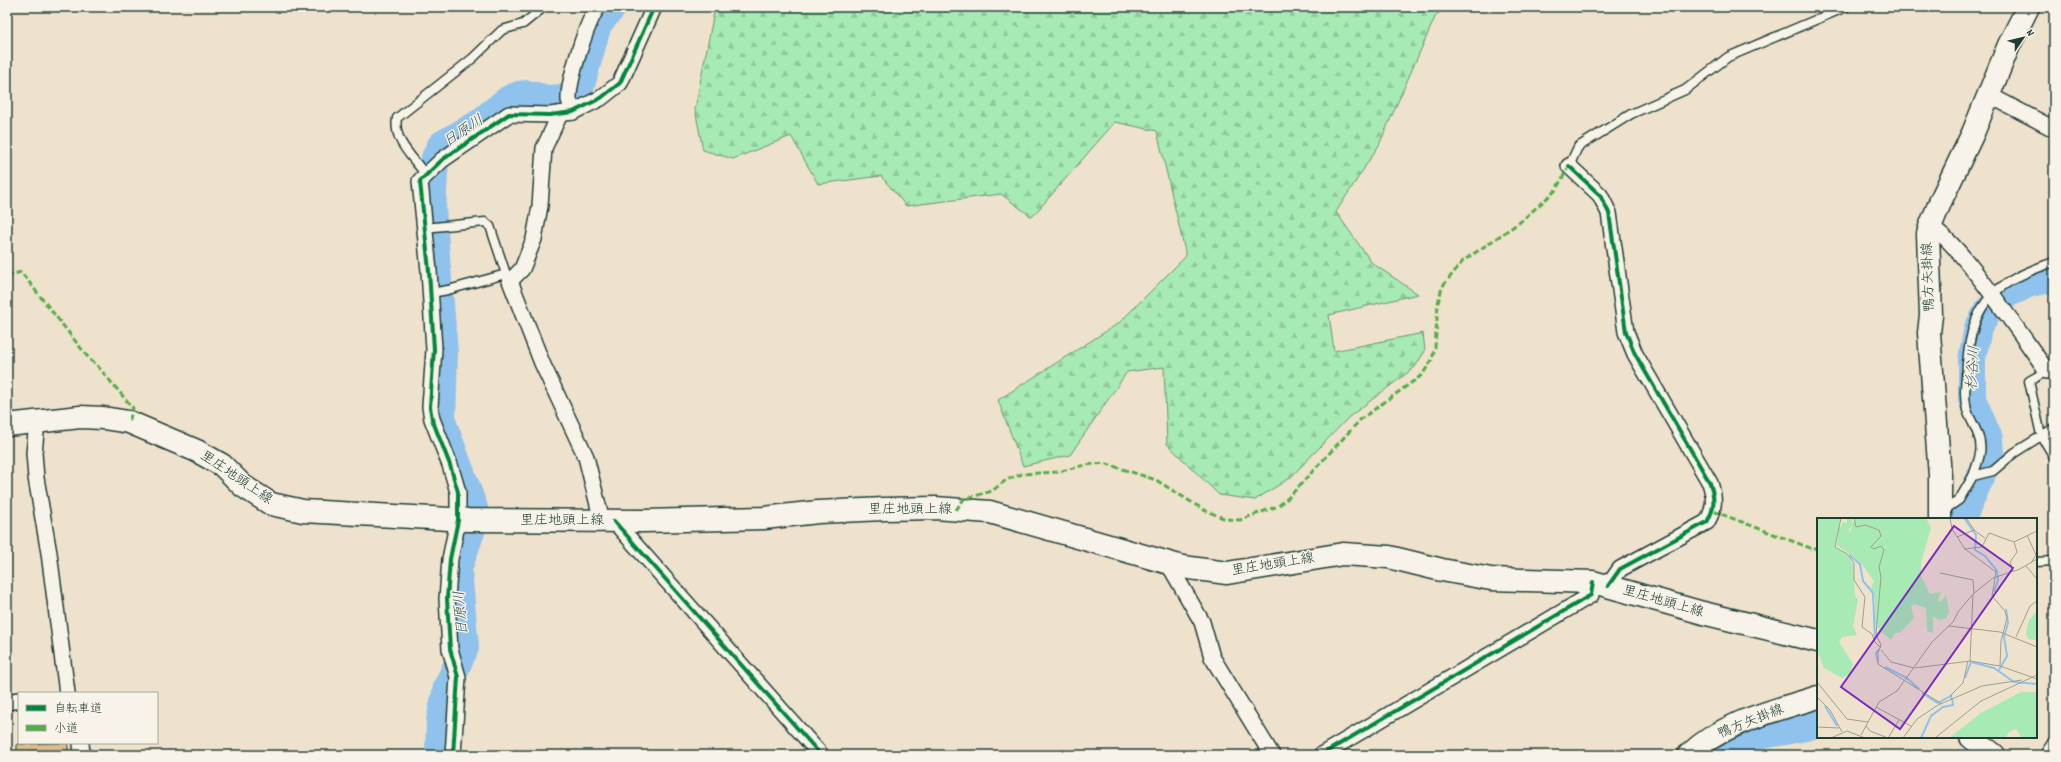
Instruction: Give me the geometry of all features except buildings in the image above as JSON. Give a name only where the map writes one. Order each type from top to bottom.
[{"type":"main road","name":"鴨方矢掛線","points":[[1940,516],[1940,476],[1929,333],[1931,315],[1928,234],[1989,95],[2009,45],[2028,7]]},
{"type":"main road","name":"里庄地頭上線","points":[[7,425],[80,418],[103,418],[129,422],[197,451],[222,465],[243,486],[271,504],[303,511],[468,520],[608,521],[764,518],[818,512],[884,508],[990,512],[1168,563],[1227,574],[1343,554],[1388,557],[1442,570],[1491,578],[1600,584],[1703,613],[1817,641]]},
{"type":"main road","name":"鴨方矢掛線","points":[[1689,755],[1702,743],[1727,729],[1757,717],[1817,697]]},
{"type":"main road","points":[[1972,738],[1994,755]]},
{"type":"street","points":[[598,7],[588,23],[568,103],[544,148],[540,206],[534,239],[522,269],[508,277],[542,363],[586,457],[608,521],[821,755]]},
{"type":"street","points":[[453,755],[458,677],[450,649],[447,599],[450,558],[468,520],[450,465],[432,419],[430,407],[434,349],[431,227],[420,180],[427,172],[442,160],[509,114],[601,98],[620,83],[654,7]]},
{"type":"street","points":[[1989,95],[2054,129]]},
{"type":"street","points":[[1321,755],[1592,595],[1600,584],[1620,569],[1708,522],[1713,511],[1715,496],[1710,483],[1635,354],[1626,332],[1609,213],[1600,195],[1569,166]]},
{"type":"street","points":[[1930,227],[1935,229],[1955,248],[2051,369]]},
{"type":"street","points":[[37,422],[34,453],[36,478],[49,553],[67,692]]},
{"type":"street","points":[[1168,563],[1202,622],[1212,657],[1272,755]]},
{"type":"street","points":[[7,702],[18,700]]},
{"type":"street","points":[[81,744],[82,755]]},
{"type":"street","points":[[2048,755],[2054,746]]},
{"type":"lane","points":[[427,172],[399,141],[396,127],[397,118],[473,58],[502,30],[523,24],[544,7]]},
{"type":"lane","points":[[1569,166],[1578,147],[1631,114],[1685,90],[1728,57],[1846,7]]},
{"type":"lane","points":[[431,227],[485,222],[490,226],[508,277],[433,292]]},
{"type":"lane","points":[[1940,516],[1959,500],[1974,476],[1980,455],[1981,445],[1967,410],[1965,396],[1970,333],[1984,304],[1995,299],[2019,276],[2054,262]]},
{"type":"lane","points":[[2051,369],[2029,381],[2041,435],[2054,458]]},
{"type":"lane","points":[[1974,476],[1989,473],[2041,435],[2054,428]]},
{"type":"lane","points":[[2037,562],[2054,561]]},
{"type":"green space","points":[[715,7],[1448,7],[1436,15],[1379,145],[1336,212],[1372,263],[1418,294],[1329,315],[1334,351],[1423,333],[1425,351],[1415,367],[1349,417],[1290,478],[1255,500],[1219,495],[1167,444],[1164,367],[1127,372],[1070,455],[1023,466],[998,400],[1119,323],[1186,256],[1157,131],[1115,122],[1032,217],[1001,194],[906,206],[881,176],[818,184],[791,136],[733,159],[703,150],[695,109]]},
{"type":"waterway","name":"日原川","points":[[439,755],[440,721],[447,687],[465,648],[458,569],[475,520],[474,508],[442,421],[444,352],[432,209],[435,158],[441,145],[478,124],[509,99],[519,95],[528,94],[548,99],[562,98],[578,90],[581,85],[598,24],[613,7]]},
{"type":"waterway","name":"杉谷川","points":[[1962,518],[1990,455],[1989,439],[1972,399],[1972,359],[1978,328],[1989,309],[2007,294],[2030,283],[2054,279]]},
{"type":"waterway","name":"杉谷川","points":[[1705,755],[1731,743],[1760,735],[1817,724]]},
{"type":"marked path","points":[[956,510],[964,499],[992,491],[1006,480],[1022,474],[1058,472],[1085,465],[1104,463],[1156,480],[1204,510],[1226,519],[1240,520],[1278,506],[1288,498],[1361,419],[1422,375],[1432,360],[1435,347],[1438,303],[1442,287],[1463,261],[1520,222],[1555,191],[1569,166]]},
{"type":"marked path","points":[[7,276],[21,272],[91,361],[95,363],[133,408],[129,422]]},
{"type":"marked path","points":[[1713,511],[1813,549],[1817,547]]},
{"type":"cycle path","points":[[453,755],[458,677],[450,649],[447,599],[450,559],[458,520],[458,492],[450,465],[432,419],[430,407],[434,349],[429,271],[420,181],[442,160],[509,114],[550,115],[573,112],[601,98],[620,83],[654,7]]},
{"type":"cycle path","points":[[1569,166],[1600,195],[1609,213],[1626,332],[1635,354],[1710,483],[1713,493],[1712,512],[1707,522],[1620,569],[1608,586]]},
{"type":"cycle path","points":[[614,521],[821,755]]},
{"type":"cycle path","points":[[1321,755],[1591,595],[1593,582]]}]
